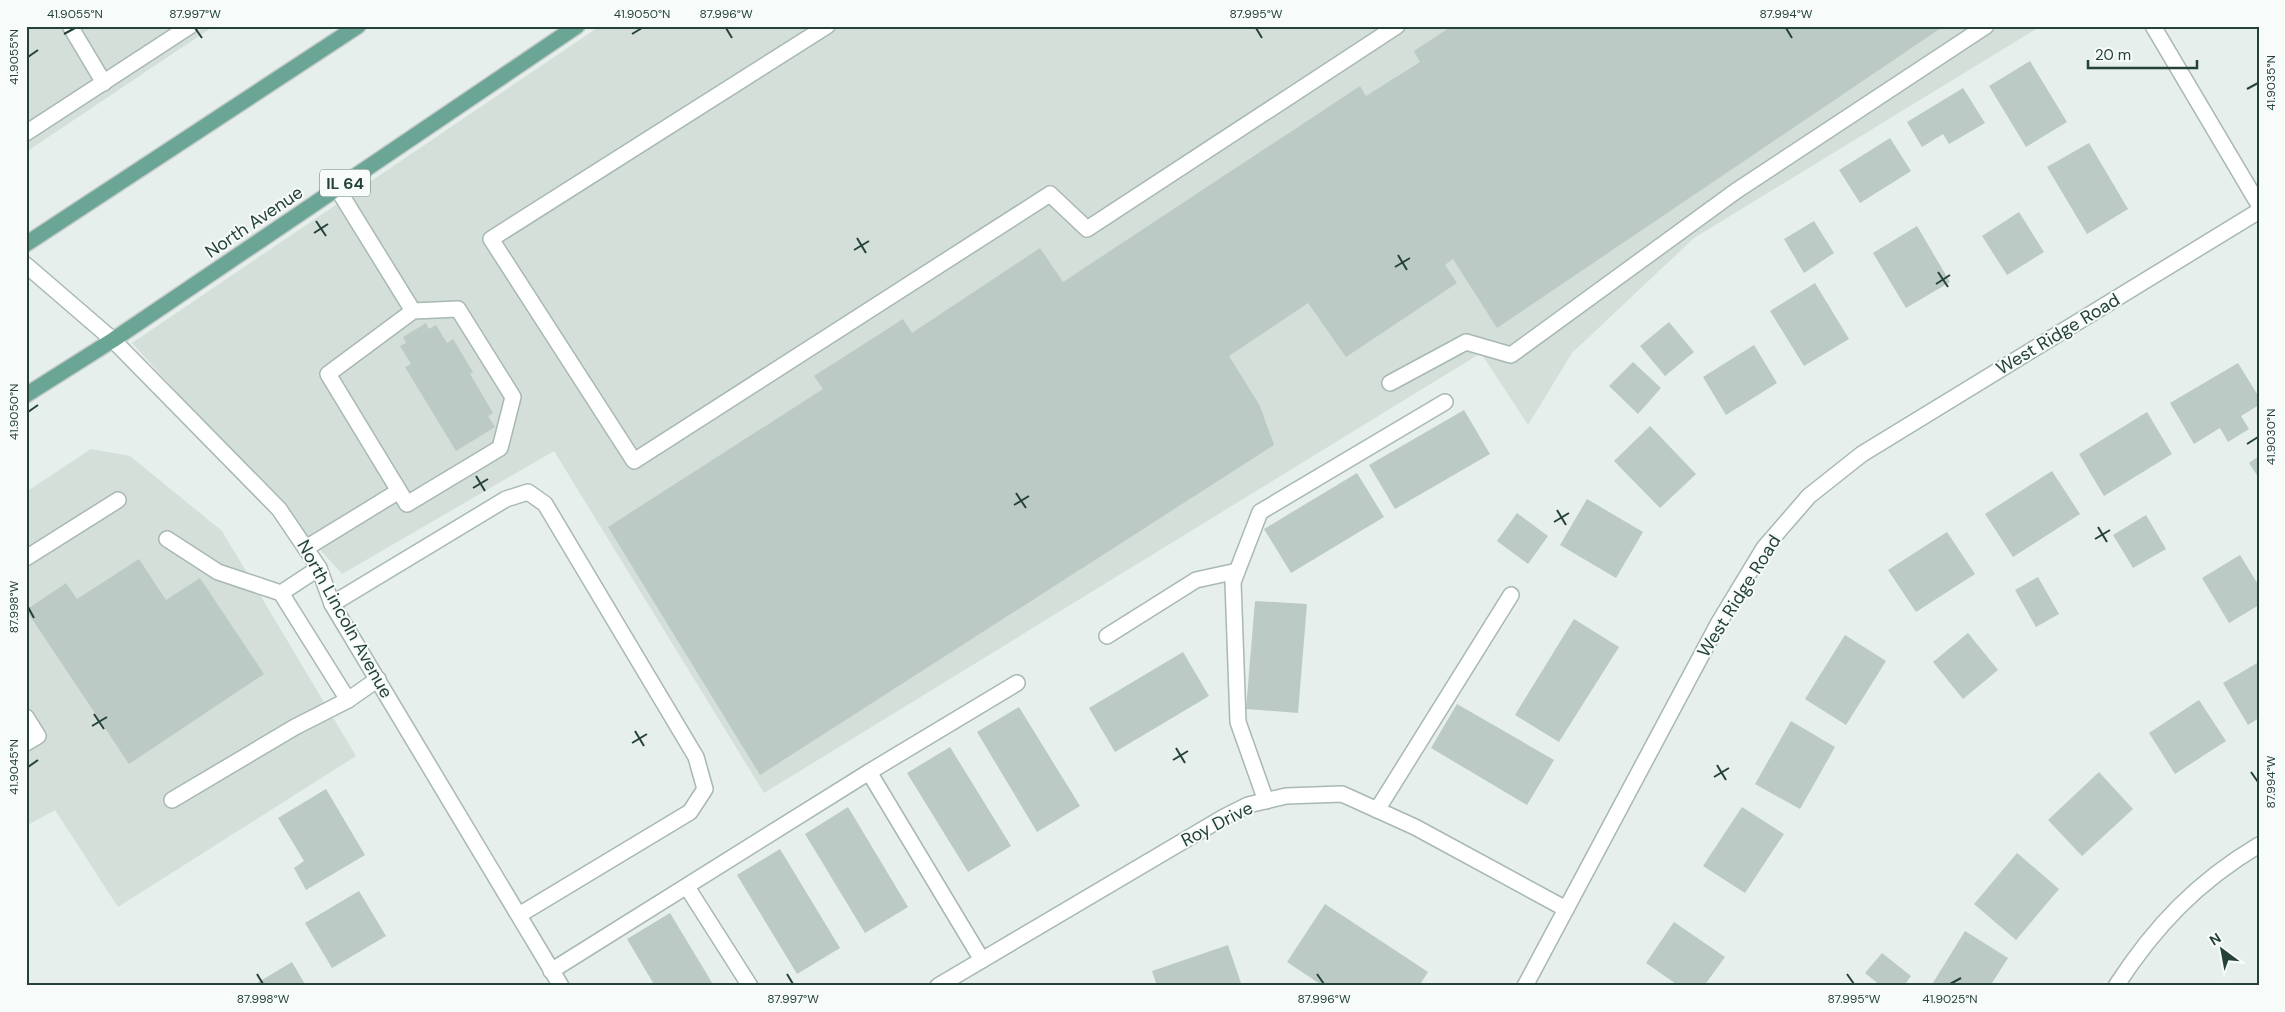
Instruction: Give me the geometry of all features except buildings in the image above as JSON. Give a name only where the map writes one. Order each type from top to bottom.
[{"type":"main road","points":[[26,244],[358,26]]},
{"type":"main road","name":"North Avenue","points":[[26,395],[113,340],[577,26]]},
{"type":"street","points":[[70,26],[104,83]]},
{"type":"street","points":[[26,133],[190,26]]},
{"type":"street","points":[[827,26],[491,239],[634,461],[1050,194],[1087,229],[1397,26]]},
{"type":"street","points":[[1390,383],[1466,342],[1511,355],[1736,191],[1986,26]]},
{"type":"street","points":[[2153,26],[2259,205]]},
{"type":"street","points":[[337,188],[413,311]]},
{"type":"street","name":"West Ridge Road","points":[[1524,986],[1718,624],[1764,548],[1809,496],[1862,454],[2259,211]]},
{"type":"street","name":"North Lincoln Avenue","points":[[26,265],[113,340],[280,509],[319,568],[332,604],[561,986]]},
{"type":"street","points":[[458,309],[512,397],[500,448],[407,504],[328,374],[413,311],[458,309]]},
{"type":"street","points":[[1266,801],[1238,722],[1233,582],[1260,512],[1445,402]]},
{"type":"street","points":[[306,548],[399,491]]},
{"type":"street","points":[[332,604],[506,499],[528,492],[545,504],[696,757],[705,789],[690,812],[519,914]]},
{"type":"street","points":[[26,558],[118,500]]},
{"type":"street","points":[[168,539],[218,572],[281,593],[348,700]]},
{"type":"street","points":[[281,593],[319,568]]},
{"type":"street","points":[[1107,636],[1196,580],[1238,571]]},
{"type":"street","points":[[1377,810],[1510,595]]},
{"type":"street","points":[[172,800],[295,727],[348,700],[378,679]]},
{"type":"street","points":[[551,971],[869,772],[1017,684]]},
{"type":"street","points":[[26,717],[38,736],[26,743]]},
{"type":"street","points":[[869,772],[982,960]]},
{"type":"street","name":"Roy Drive","points":[[938,986],[1224,816],[1248,804],[1286,796],[1342,794],[1415,827],[1566,909]]},
{"type":"street","points":[[2116,986],[2142,946],[2168,916],[2210,878],[2259,845]]},
{"type":"street","points":[[687,887],[750,986]]},
{"type":"shaded area","points":[[26,26],[214,26],[26,152]]},
{"type":"shaded area","points":[[600,26],[2041,26],[1694,238],[1572,353],[1528,425],[1481,353],[764,793],[554,451],[342,574],[132,343]]},
{"type":"shaded area","points":[[91,449],[130,456],[222,531],[356,756],[118,907],[55,810],[26,826],[26,492]]}]
